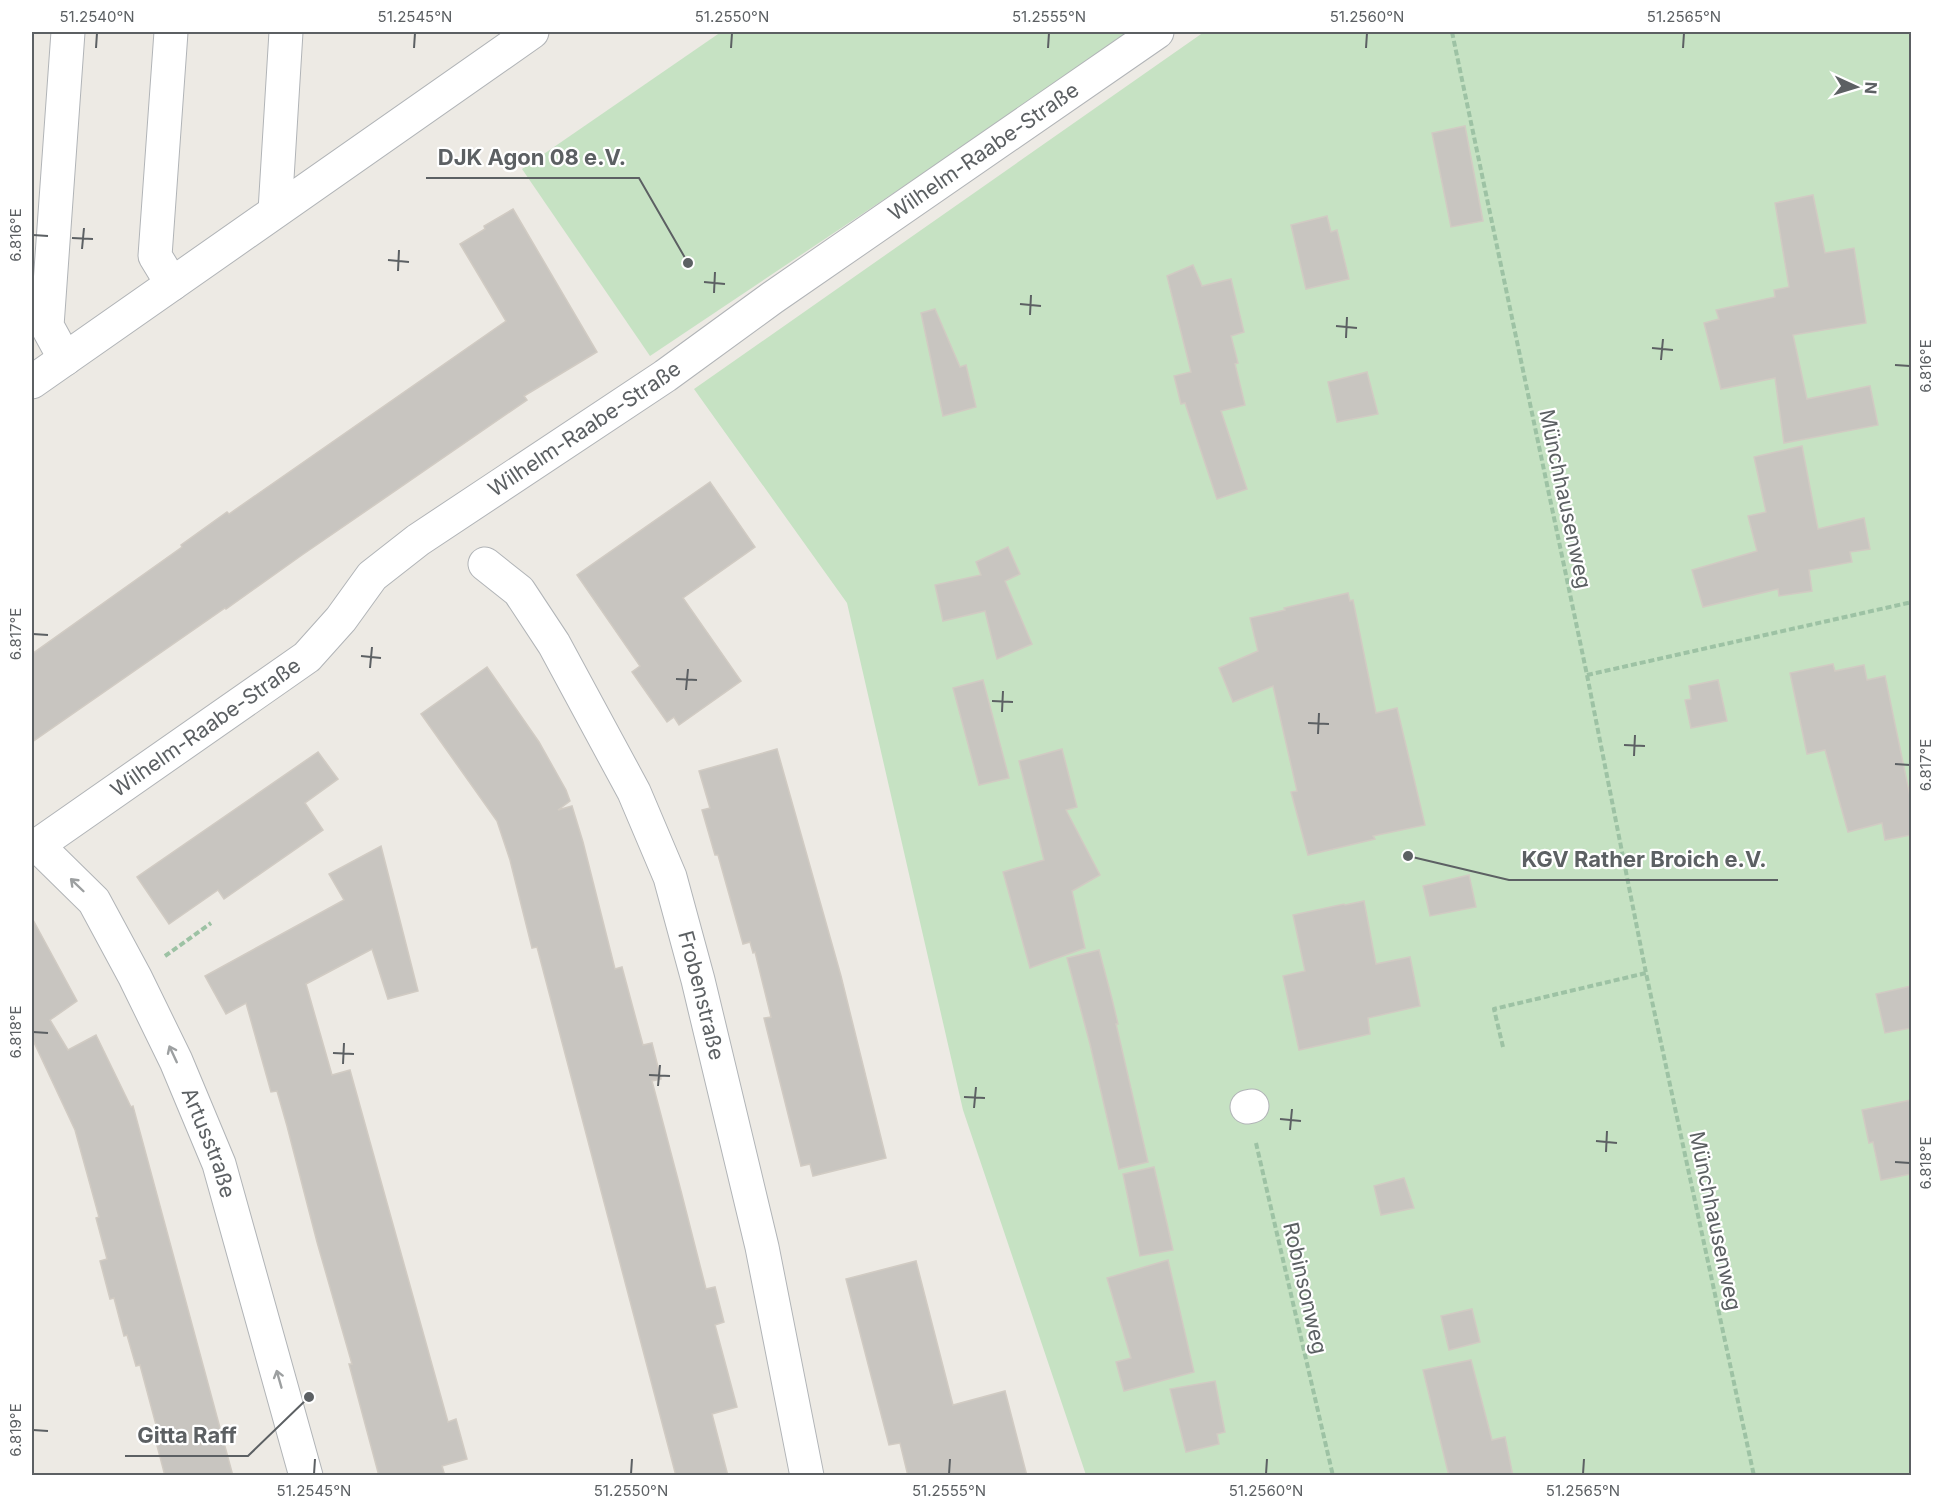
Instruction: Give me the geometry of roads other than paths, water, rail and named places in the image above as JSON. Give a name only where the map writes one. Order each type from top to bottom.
[{"type":"street","points":[[65,358],[47,326],[68,32]]},
{"type":"street","points":[[171,32],[155,256],[172,284]]},
{"type":"street","points":[[275,211],[286,32]]},
{"type":"street","points":[[32,382],[532,32]]},
{"type":"street","name":"Wilhelm-Raabe-Straße","points":[[34,847],[307,657],[341,619],[372,576],[418,540],[665,376],[800,278],[1157,32]]},
{"type":"street","name":"Frobenstraße","points":[[485,564],[519,591],[554,644],[634,792],[670,877],[762,1247],[807,1476]]},
{"type":"street","name":"Artusstraße","points":[[34,847],[94,901],[135,977],[176,1061],[219,1164],[306,1476]]},
{"type":"place","name":"DJK Agon 08 e.V.","points":[[688,263]]},
{"type":"place","name":"KGV Rather Broich e.V.","points":[[1408,856]]},
{"type":"place","name":"Gitta Raff","points":[[309,1397]]}]
